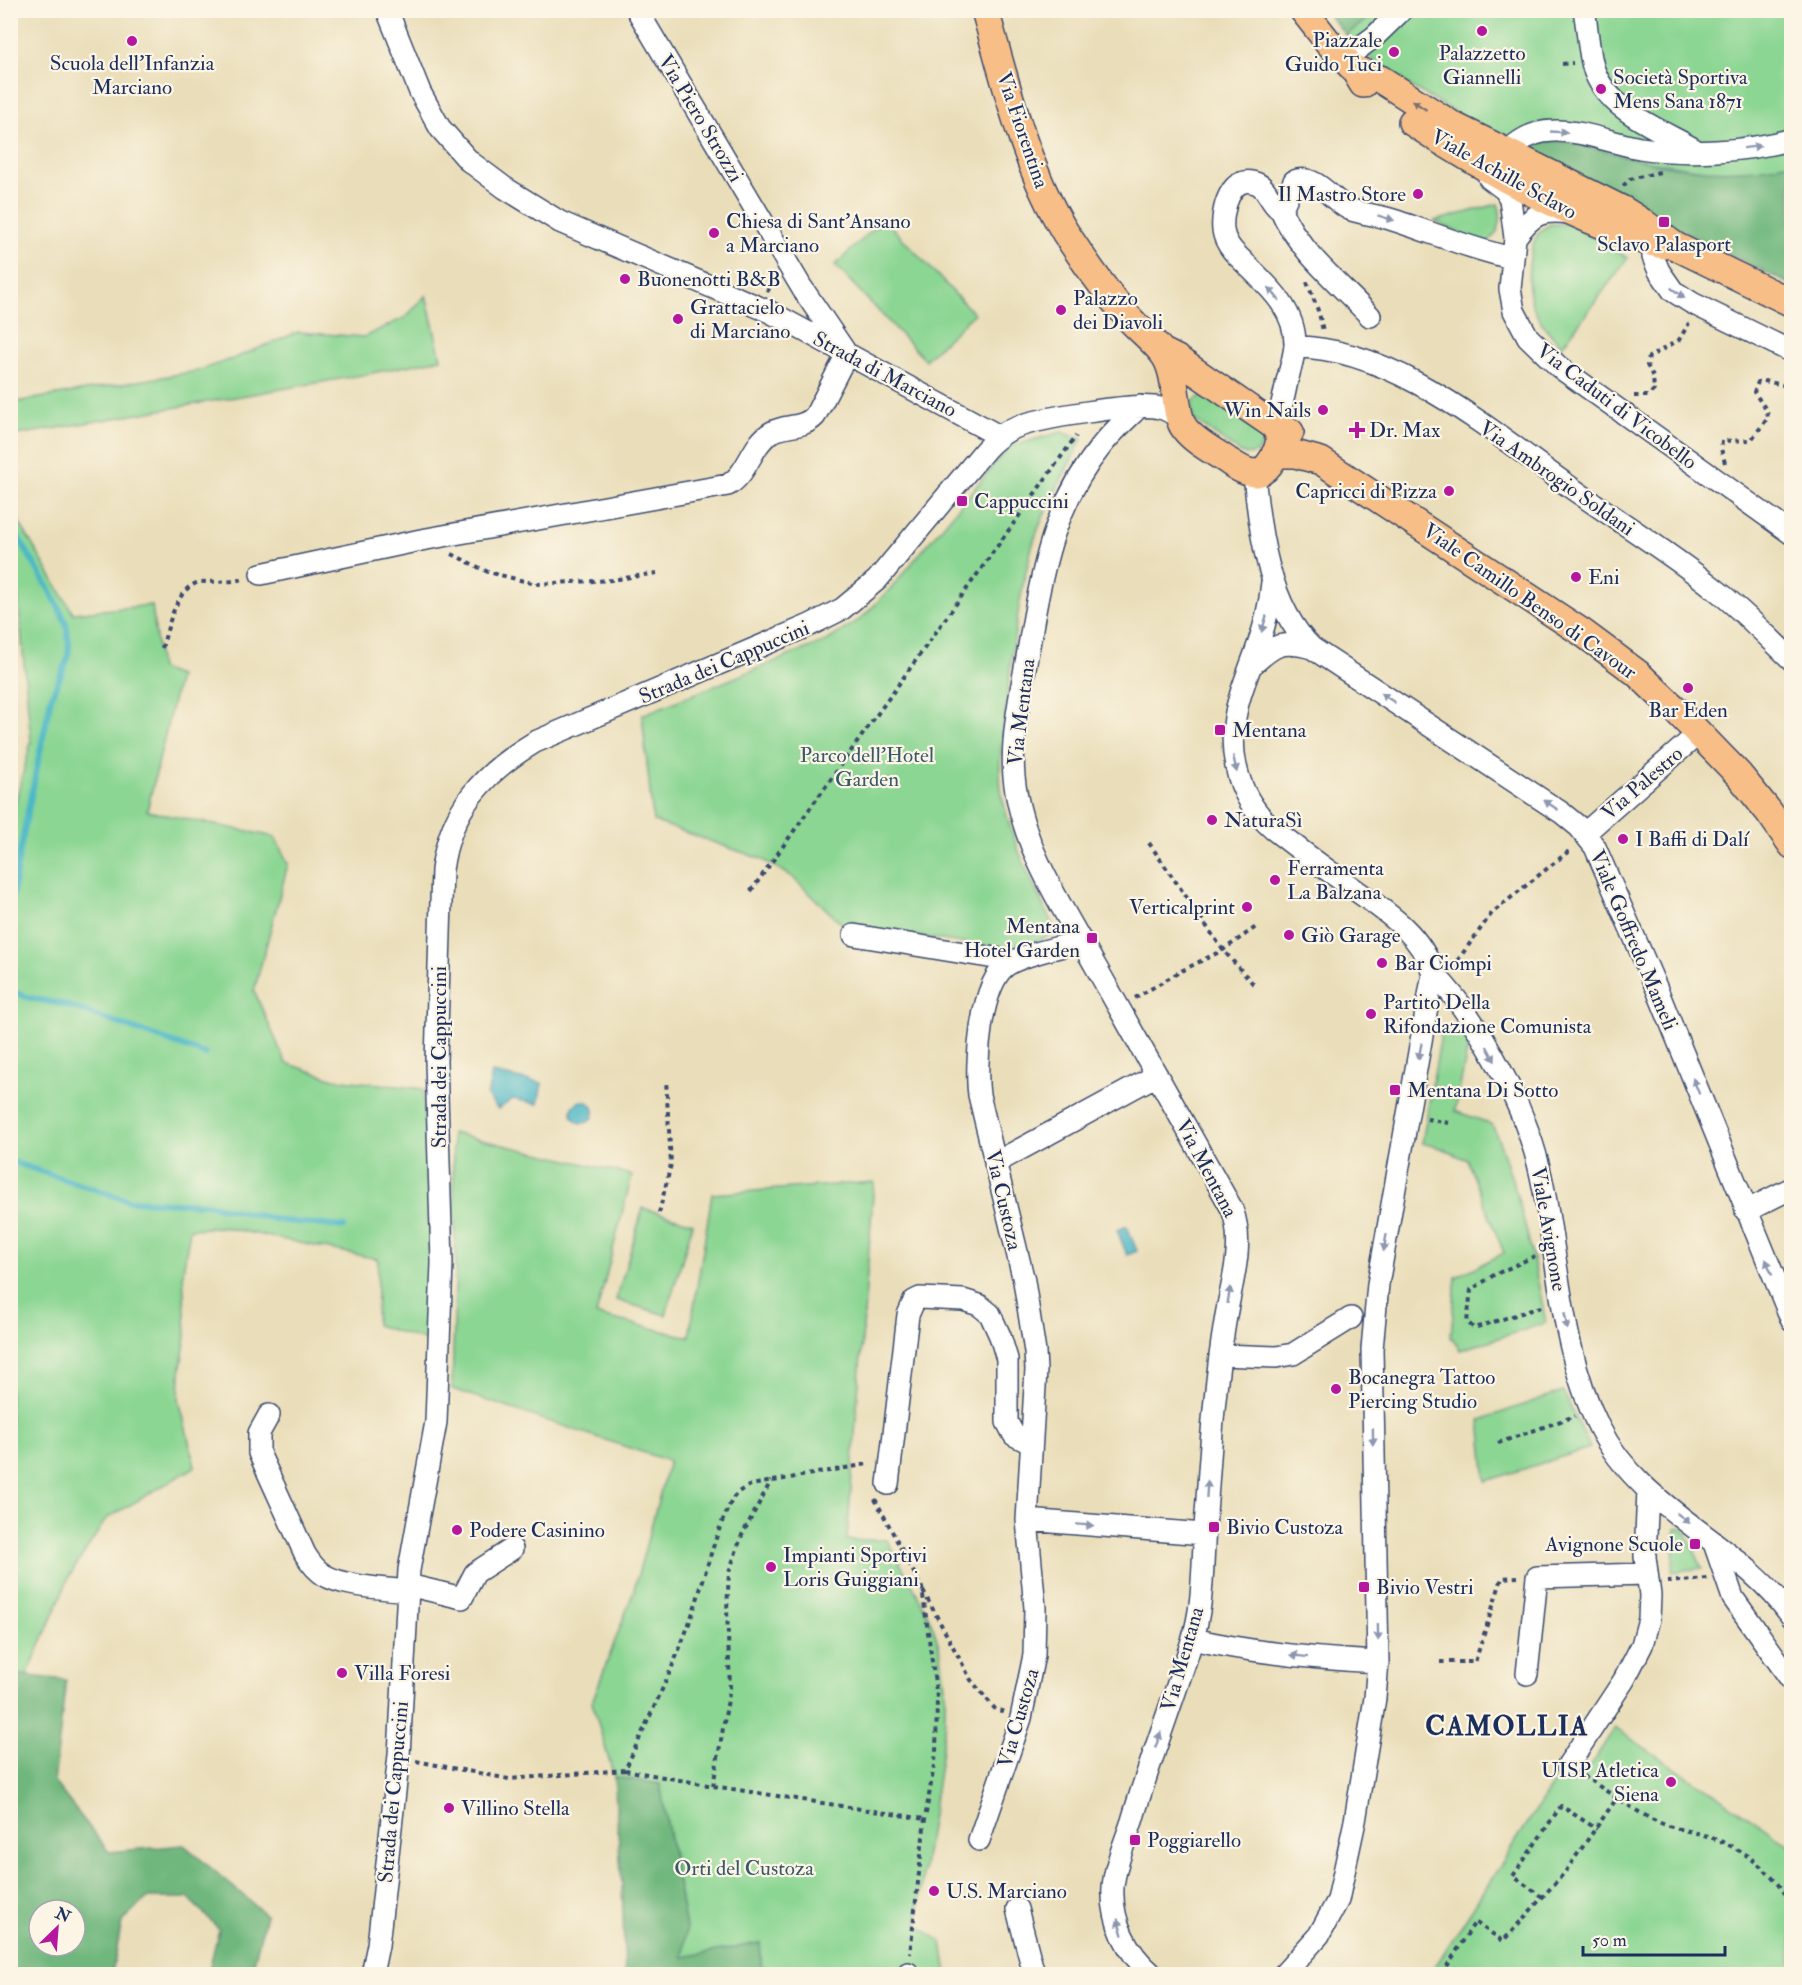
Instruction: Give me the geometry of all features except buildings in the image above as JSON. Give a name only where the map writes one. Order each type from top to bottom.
[{"type":"main road","name":"Via Fiorentina","points":[[985,10],[1035,170],[1051,207],[1073,244]]},
{"type":"main road","name":"Viale Achille Sclavo","points":[[1303,10],[1349,64],[1361,82],[1429,133],[1532,192],[1576,214],[1661,238]]},
{"type":"main road","name":"Viale Achille Sclavo","points":[[1349,64],[1380,79],[1444,121],[1623,210],[1661,238],[1791,303]]},
{"type":"main road","name":"Viale Camillo Benso di Cavour","points":[[1073,244],[1127,316],[1163,352],[1177,359],[1273,425],[1306,442],[1321,461]]},
{"type":"main road","name":"Viale Camillo Benso di Cavour","points":[[1163,352],[1175,382],[1179,414]]},
{"type":"main road","points":[[1212,385],[1199,386],[1191,390],[1184,397],[1179,414],[1185,430],[1190,435],[1233,464],[1247,472],[1254,473],[1264,470],[1275,453],[1280,437],[1273,425]]},
{"type":"main road","name":"Viale Camillo Benso di Cavour","points":[[1275,453],[1295,454],[1321,461],[1598,644],[1660,694],[1699,733],[1754,792],[1791,845]]},
{"type":"street","name":"Strada di Marciano","points":[[387,10],[420,92],[435,120],[455,147],[477,168],[522,200],[560,222],[793,324],[999,436]]},
{"type":"street","name":"Via Piero Strozzi","points":[[637,10],[802,288],[847,354]]},
{"type":"street","points":[[1349,64],[1402,10]]},
{"type":"street","points":[[1584,10],[1594,69],[1605,90],[1626,109],[1697,151]]},
{"type":"street","points":[[1429,133],[1449,134],[1490,157],[1500,158],[1530,136],[1553,131],[1641,148],[1697,151],[1747,148],[1791,139]]},
{"type":"street","name":"Via Caduti di Vicobello","points":[[1454,148],[1474,169],[1508,194],[1513,248],[1510,289],[1514,311],[1523,332],[1541,352],[1791,534]]},
{"type":"street","points":[[1280,208],[1285,203],[1294,182],[1305,180],[1327,191],[1347,208],[1391,219],[1454,242],[1513,248],[1528,221],[1543,212],[1576,214]]},
{"type":"street","points":[[1273,425],[1279,413],[1295,343],[1285,308],[1272,290],[1227,243],[1223,230],[1224,211],[1234,188],[1241,183],[1259,184],[1276,207],[1280,208],[1287,222],[1312,256],[1371,316]]},
{"type":"street","points":[[1511,209],[1519,200],[1532,192],[1543,190],[1561,193],[1661,238],[1653,257],[1659,271],[1673,291],[1692,303],[1791,352]]},
{"type":"street","points":[[793,324],[802,288]]},
{"type":"street","name":"Via Ambrogio Soldani","points":[[1295,343],[1325,348],[1365,360],[1410,380],[1446,400],[1713,586],[1791,660]]},
{"type":"street","points":[[261,574],[421,540],[728,485],[739,477],[762,441],[774,430],[807,423],[815,417],[847,354]]},
{"type":"street","points":[[999,436],[1027,423],[1140,406],[1162,408],[1179,414]]},
{"type":"street","name":"Via Mentana","points":[[1140,406],[1102,444],[1082,474],[1058,518],[1047,553],[1036,607],[1015,733],[1014,780],[1022,815],[1040,864],[1232,1209],[1238,1228],[1237,1251],[1220,1356],[1200,1605],[1193,1639],[1148,1767],[1113,1887],[1116,1915],[1126,1945],[1152,1974]]},
{"type":"street","name":"Strada dei Cappuccini","points":[[372,1974],[378,1945],[399,1755],[411,1554],[436,1422],[442,1263],[436,1061],[442,870],[446,848],[458,815],[494,769],[535,742],[810,626],[854,602],[877,580],[999,436]]},
{"type":"street","name":"Viale Goffredo Mameli","points":[[1254,473],[1257,507],[1272,582],[1293,626],[1312,648],[1552,806],[1585,833],[1595,847],[1791,1321]]},
{"type":"street","points":[[1272,582],[1266,621],[1238,704],[1232,745],[1236,770],[1253,808],[1273,829],[1403,928],[1442,971],[1380,1274],[1372,1349],[1378,1662],[1375,1698],[1355,1821],[1338,1900],[1319,1935],[1284,1974]]},
{"type":"street","name":"Viale Goffredo Mameli","points":[[1251,666],[1267,651],[1280,644],[1312,648]]},
{"type":"street","name":"Via Palestro","points":[[1585,833],[1699,733]]},
{"type":"street","points":[[854,935],[1013,961]]},
{"type":"street","name":"Via Custoza","points":[[980,1840],[1021,1718],[1033,1665],[1035,1608],[1027,1520],[1036,1370],[1024,1281],[979,1095],[978,1058],[986,1005],[991,984],[997,974],[1013,961],[1082,941]]},
{"type":"street","name":"Viale Avignone","points":[[1442,971],[1484,1042],[1517,1106],[1540,1173],[1561,1297],[1580,1383],[1598,1426],[1613,1452],[1648,1491],[1714,1542],[1762,1584],[1791,1617]]},
{"type":"street","points":[[995,1163],[1157,1075]]},
{"type":"street","points":[[1746,1211],[1791,1188]]},
{"type":"street","points":[[880,1489],[908,1315],[912,1304],[920,1298],[938,1297],[963,1300],[979,1305],[990,1314],[1007,1359],[1007,1422],[1014,1435],[1031,1441]]},
{"type":"street","points":[[1220,1356],[1276,1357],[1293,1354],[1351,1317]]},
{"type":"street","points":[[269,1415],[260,1433],[259,1453],[305,1554],[314,1567],[333,1579],[408,1588],[462,1598],[475,1573],[512,1549]]},
{"type":"street","points":[[1568,1766],[1638,1655],[1649,1619],[1648,1491]]},
{"type":"street","points":[[1027,1520],[1204,1534]]},
{"type":"street","points":[[1714,1542],[1733,1598],[1791,1680]]},
{"type":"street","points":[[1527,1674],[1537,1577],[1647,1579]]},
{"type":"street","points":[[1193,1639],[1295,1656],[1378,1662]]},
{"type":"street","points":[[1017,1909],[1034,1974]]},
{"type":"path","points":[[1618,191],[1630,179],[1668,169]]},
{"type":"path","points":[[1295,343],[1320,336],[1324,329],[1305,270],[1312,256]]},
{"type":"path","points":[[764,298],[777,277],[782,278]]},
{"type":"path","points":[[1626,394],[1644,397],[1651,393],[1655,385],[1647,365],[1649,357],[1679,340],[1689,322]]},
{"type":"path","points":[[1726,464],[1721,449],[1722,441],[1751,440],[1768,418],[1767,411],[1754,392],[1758,382],[1765,381],[1791,387]]},
{"type":"path","points":[[750,891],[1076,436]]},
{"type":"path","points":[[421,540],[488,572],[537,584],[612,580],[657,573]]},
{"type":"path","points":[[162,648],[174,609],[182,594],[198,582],[232,582],[261,574]]},
{"type":"path","points":[[1149,843],[1223,950],[1256,987]]},
{"type":"path","points":[[1442,971],[1492,913],[1569,851]]},
{"type":"path","points":[[1118,1007],[1223,950],[1256,927]]},
{"type":"path","points":[[659,1213],[671,1164],[666,1080]]},
{"type":"path","points":[[1425,1118],[1449,1123]]},
{"type":"path","points":[[1536,1256],[1494,1275],[1472,1290],[1467,1322],[1474,1328],[1551,1304]]},
{"type":"path","points":[[1498,1443],[1579,1414]]},
{"type":"path","points":[[867,1474],[869,1457]]},
{"type":"path","points":[[624,1770],[667,1678],[692,1615],[731,1502],[744,1488],[868,1464]]},
{"type":"path","points":[[713,1786],[730,1688],[727,1610],[729,1572],[742,1534],[771,1481]]},
{"type":"path","points":[[880,1489],[921,1588],[971,1680],[985,1699],[1001,1712]]},
{"type":"path","points":[[1440,1662],[1475,1662],[1502,1578],[1537,1577]]},
{"type":"path","points":[[1647,1579],[1711,1579]]},
{"type":"path","points":[[908,1974],[925,1819],[936,1754],[938,1714],[933,1662],[921,1588]]},
{"type":"path","points":[[407,1759],[509,1779],[624,1770],[925,1819]]},
{"type":"path","points":[[1568,1766],[1658,1822],[1710,1838],[1750,1857],[1773,1878],[1791,1904]]},
{"type":"path","points":[[1442,1974],[1475,1922],[1503,1941],[1558,1880],[1597,1829],[1617,1798]]},
{"type":"path","points":[[1542,1897],[1513,1876],[1561,1806],[1597,1829]]},
{"type":"green space","points":[[1325,11],[1378,11],[1346,35]]},
{"type":"green space","name":"Società Sportiva Mens Sana 1871","points":[[1378,11],[1791,11],[1791,163],[1757,170],[1710,171],[1635,159],[1521,151],[1383,70],[1346,35]]},
{"type":"green space","points":[[1546,141],[1580,145],[1655,163],[1694,169],[1752,169],[1791,163],[1791,285],[1521,151],[1532,144]]},
{"type":"green space","points":[[1498,204],[1499,226],[1494,236],[1486,244],[1469,239],[1435,221]]},
{"type":"green space","points":[[884,219],[974,314],[925,360],[835,265]]},
{"type":"green space","points":[[1551,224],[1567,224],[1628,258],[1562,346],[1538,317],[1533,307],[1529,285],[1530,258],[1534,242],[1542,230]]},
{"type":"green space","points":[[426,295],[441,359],[362,375],[11,436],[11,403],[197,371],[298,332],[364,337],[406,317]]},
{"type":"green space","points":[[1204,396],[1212,399],[1260,433],[1262,443],[1258,451],[1251,454],[1241,453],[1193,419],[1193,401]]},
{"type":"green space","name":"Parco dell'Hotel Garden","points":[[1061,432],[1082,439],[1042,519],[1032,547],[1013,645],[1000,762],[1002,796],[1006,814],[1025,866],[1056,932],[1015,951],[850,926],[840,922],[790,875],[761,859],[653,821],[642,715],[828,640],[861,619],[892,587],[1009,447]]},
{"type":"green space","points":[[10,507],[73,613],[152,605],[160,669],[179,676],[147,811],[275,837],[288,864],[254,991],[286,1063],[334,1079],[423,1089],[432,1262],[430,1342],[376,1325],[378,1259],[222,1227],[190,1229],[183,1272],[186,1336],[180,1373],[179,1399],[195,1467],[106,1519],[70,1575],[27,1676],[10,1674],[10,873],[12,816],[31,742],[14,550],[11,543]]},
{"type":"green space","points":[[1448,1026],[1458,1029],[1469,1042],[1455,1111],[1492,1124],[1518,1197],[1546,1323],[1460,1350],[1451,1337],[1456,1277],[1504,1253],[1467,1160],[1441,1148],[1422,1143],[1441,1035]]},
{"type":"green space","name":"Impianti Sportivi Loris Guiggiani","points":[[452,1133],[632,1175],[596,1315],[689,1337],[712,1194],[874,1182],[847,1540],[887,1540],[923,1604],[938,1643],[945,1687],[944,1732],[917,1925],[942,1942],[947,1974],[762,1974],[760,1943],[683,1958],[686,1928],[660,1784],[614,1777],[592,1702],[633,1593],[669,1461],[452,1389],[456,1260]]},
{"type":"green space","points":[[643,1208],[693,1223],[666,1315],[616,1300]]},
{"type":"green space","points":[[1563,1391],[1590,1448],[1486,1481],[1480,1420]]},
{"type":"green space","points":[[1680,1527],[1685,1530],[1702,1568],[1672,1572],[1676,1529]]},
{"type":"green space","points":[[11,1674],[66,1680],[54,1782],[109,1852],[184,1845],[266,1915],[251,1974],[208,1974],[219,1929],[188,1898],[147,1898],[122,1922],[112,1974],[11,1974]]},
{"type":"green space","points":[[1615,1728],[1791,1847],[1791,1974],[1430,1974],[1560,1773],[1578,1784]]},
{"type":"green space","points":[[614,1777],[660,1784],[686,1928],[683,1957],[760,1943],[762,1974],[625,1974],[622,1886]]},
{"type":"water","points":[[492,1073],[542,1083],[538,1104],[513,1099],[498,1109],[487,1096]]},
{"type":"water","points":[[583,1101],[591,1104],[594,1112],[591,1120],[583,1123],[575,1120],[572,1112],[575,1104]]},
{"type":"water","points":[[1127,1226],[1137,1251],[1127,1255],[1117,1230]]},
{"type":"waterway","points":[[10,523],[52,594],[66,623],[69,643],[68,658],[51,698],[10,909]]},
{"type":"waterway","points":[[10,991],[30,998],[66,1005],[205,1054]]},
{"type":"waterway","points":[[10,1161],[130,1201],[206,1204],[284,1221],[344,1227]]},
{"type":"place","name":"Palazzetto Giannelli","points":[[1482,31]]},
{"type":"place","name":"Scuola dell'Infanzia Marciano","points":[[132,41]]},
{"type":"place","name":"Piazzale Guido Tuci","points":[[1394,52]]},
{"type":"place","name":"Società Sportiva Mens Sana 1871","points":[[1601,89]]},
{"type":"place","name":"Il Mastro Store","points":[[1418,194]]},
{"type":"place","name":"Sclavo Palasport","points":[[1664,222]]},
{"type":"place","name":"Chiesa di Sant'Ansano a Marciano","points":[[714,233]]},
{"type":"place","name":"Buonenotti B&B","points":[[625,279]]},
{"type":"place","name":"Palazzo dei Diavoli","points":[[1061,310]]},
{"type":"place","name":"Grattacielo di Marciano","points":[[678,319]]},
{"type":"place","name":"Win Nails","points":[[1323,410]]},
{"type":"place","name":"Dr. Max","points":[[1357,430]]},
{"type":"place","name":"Capricci di Pizza","points":[[1449,491]]},
{"type":"place","name":"Cappuccini","points":[[962,501]]},
{"type":"place","name":"Eni","points":[[1576,577]]},
{"type":"place","name":"Bar Eden","points":[[1688,688]]},
{"type":"place","name":"Mentana","points":[[1220,730]]},
{"type":"place","name":"NaturaSì","points":[[1212,820]]},
{"type":"place","name":"I Baffi di Dalí","points":[[1623,839]]},
{"type":"place","name":"Ferramenta La Balzana","points":[[1275,880]]},
{"type":"place","name":"Verticalprint","points":[[1247,907]]},
{"type":"place","name":"Giò Garage","points":[[1289,935]]},
{"type":"place","name":"Mentana Hotel Garden","points":[[1092,938]]},
{"type":"place","name":"Bar Ciompi","points":[[1382,963]]},
{"type":"place","name":"Partito Della Rifondazione Comunista","points":[[1371,1014]]},
{"type":"place","name":"Mentana Di Sotto","points":[[1395,1090]]},
{"type":"place","name":"Bocanegra Tattoo Piercing Studio","points":[[1336,1389]]},
{"type":"place","name":"Bivio Custoza","points":[[1214,1527]]},
{"type":"place","name":"Podere Casinino","points":[[457,1530]]},
{"type":"place","name":"Avignone Scuole","points":[[1695,1544]]},
{"type":"place","name":"Impianti Sportivi Loris Guiggiani","points":[[771,1567]]},
{"type":"place","name":"Bivio Vestri","points":[[1364,1587]]},
{"type":"place","name":"Villa Foresi","points":[[342,1673]]},
{"type":"place","name":"UISP Atletica Siena","points":[[1671,1782]]},
{"type":"place","name":"Villino Stella","points":[[449,1808]]},
{"type":"place","name":"Poggiarello","points":[[1135,1840]]},
{"type":"place","name":"U.S. Marciano","points":[[934,1891]]},
{"type":"district","name":"CAMOLLIA","points":[[1507,1726]]},
{"type":"park label","name":"Orti del Custoza","points":[[744,1868]]}]
